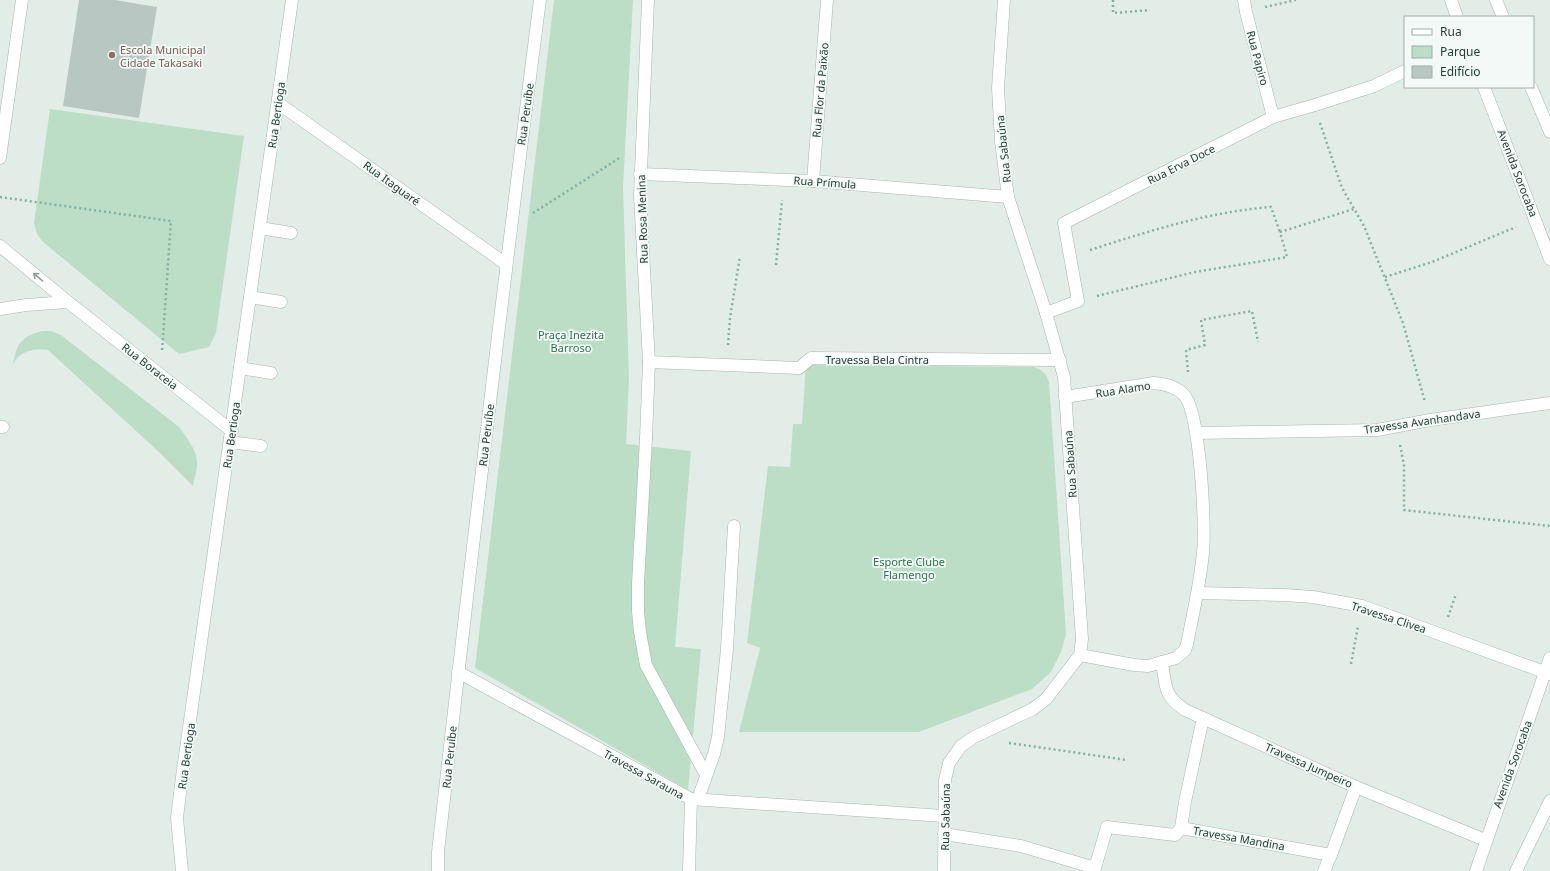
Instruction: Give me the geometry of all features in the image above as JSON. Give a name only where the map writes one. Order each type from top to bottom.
[{"type":"street","points":[[0,158],[22,0]]},
{"type":"street","name":"Rua Bertioga","points":[[182,871],[177,818],[292,0]]},
{"type":"street","name":"Rua Peruíbe","points":[[438,871],[438,852],[458,672],[512,211],[540,0]]},
{"type":"street","name":"Rua Rosa Menina","points":[[648,0],[640,174],[649,362],[638,584],[640,632],[646,665],[706,775]]},
{"type":"street","name":"Rua Flor da Paixão","points":[[813,181],[827,0]]},
{"type":"street","name":"Rua Sabaúna","points":[[944,871],[945,780],[949,764],[961,746],[974,737],[1033,709],[1046,700],[1080,655],[1082,639],[1082,618],[1064,377],[1046,313],[1008,197],[1001,141],[998,104],[1004,0]]},
{"type":"street","points":[[1450,0],[1457,16]]},
{"type":"street","points":[[1496,0],[1503,16]]},
{"type":"street","name":"Rua Papiro","points":[[1245,6],[1273,117]]},
{"type":"street","name":"Rua Erva Doce","points":[[1078,301],[1064,223],[1273,117],[1374,86],[1404,71]]},
{"type":"street","name":"Avenida Sorocaba","points":[[1484,88],[1550,260]]},
{"type":"street","points":[[1532,88],[1550,132]]},
{"type":"street","name":"Rua Itaguaré","points":[[278,103],[506,264]]},
{"type":"street","name":"Rua Prímula","points":[[640,174],[813,181],[1008,197]]},
{"type":"street","points":[[260,228],[291,233]]},
{"type":"street","name":"Rua Boraceia","points":[[0,246],[68,302],[160,374],[231,436]]},
{"type":"street","points":[[250,298],[281,302]]},
{"type":"street","points":[[1046,313],[1078,301]]},
{"type":"street","points":[[0,309],[26,305],[68,302]]},
{"type":"street","name":"Travessa Bela Cintra","points":[[649,362],[799,368],[811,358],[1060,360]]},
{"type":"street","points":[[240,368],[271,373]]},
{"type":"street","name":"Rua Alamo","points":[[1065,397],[1154,383],[1165,384],[1176,389]]},
{"type":"street","points":[[1080,655],[1134,665],[1148,666],[1176,658],[1185,650],[1198,593],[1203,552],[1203,523],[1197,433],[1190,405],[1185,395],[1176,389]]},
{"type":"street","name":"Travessa Avanhandava","points":[[1197,433],[1377,430],[1430,420],[1550,403]]},
{"type":"street","points":[[231,436],[261,446]]},
{"type":"street","points":[[689,871],[694,799],[706,775],[714,754],[718,737],[727,649],[734,526]]},
{"type":"street","name":"Travessa Clivea","points":[[1198,593],[1313,597],[1362,606],[1548,673]]},
{"type":"street","name":"Avenida Sorocaba","points":[[1476,871],[1485,840],[1548,673],[1550,658]]},
{"type":"street","name":"Travessa Jumpeiro","points":[[1162,662],[1168,693],[1173,702],[1185,710],[1356,787],[1485,840]]},
{"type":"street","name":"Travessa Sarauna","points":[[458,672],[694,799],[944,816]]},
{"type":"street","points":[[1181,828],[1203,718]]},
{"type":"street","points":[[1324,871],[1356,787]]},
{"type":"street","points":[[1516,871],[1550,801]]},
{"type":"street","name":"Travessa Mandina","points":[[944,834],[1021,846],[1095,868],[1107,827],[1175,835],[1181,828],[1205,831],[1331,855]]},
{"type":"path","points":[[1114,0],[1113,13],[1150,10]]},
{"type":"path","points":[[1245,6],[1296,0]]},
{"type":"path","points":[[1315,105],[1342,188],[1364,226],[1403,323],[1430,420]]},
{"type":"path","points":[[512,211],[532,213],[622,156],[641,158]]},
{"type":"path","points":[[776,265],[784,180]]},
{"type":"path","points":[[0,197],[171,220],[160,374]]},
{"type":"path","points":[[1070,256],[1160,228],[1213,215],[1243,209],[1271,207],[1288,257],[1195,272],[1078,301]]},
{"type":"path","points":[[1280,232],[1354,209]]},
{"type":"path","points":[[1385,277],[1432,262],[1535,219]]},
{"type":"path","points":[[727,365],[730,318],[740,256]]},
{"type":"path","points":[[1176,389],[1188,373],[1186,350],[1205,345],[1201,320],[1252,311],[1258,342]]},
{"type":"path","points":[[1398,427],[1404,465],[1404,510],[1550,526]]},
{"type":"path","points":[[1442,634],[1456,594]]},
{"type":"path","points":[[1351,664],[1362,606]]},
{"type":"path","points":[[974,737],[1128,760]]},
{"type":"green space","name":"Praça Inezita Barroso","points":[[554,0],[633,0],[623,187],[629,379],[626,444],[691,451],[675,647],[701,649],[688,790],[475,668]]},
{"type":"green space","points":[[50,109],[244,136],[216,333],[209,347],[179,354],[43,242],[37,234],[34,223]]},
{"type":"green space","points":[[42,331],[51,331],[61,335],[179,427],[195,452],[197,467],[193,486],[159,452],[48,350],[32,350],[23,353],[13,364],[16,351],[21,342],[29,336]]},
{"type":"green space","name":"Esporte Clube Flamengo","points":[[806,365],[1034,367],[1045,374],[1049,382],[1066,634],[1061,652],[1051,672],[1032,689],[919,732],[739,732],[760,648],[747,643],[768,466],[790,467],[793,424],[802,424]]},
{"type":"building","name":"Escola Municipal Cidade Takasaki","points":[[79,0],[115,0],[157,7],[139,118],[63,106]]},
{"type":"place","name":"Escola Municipal Cidade Takasaki","points":[[112,55]]}]
